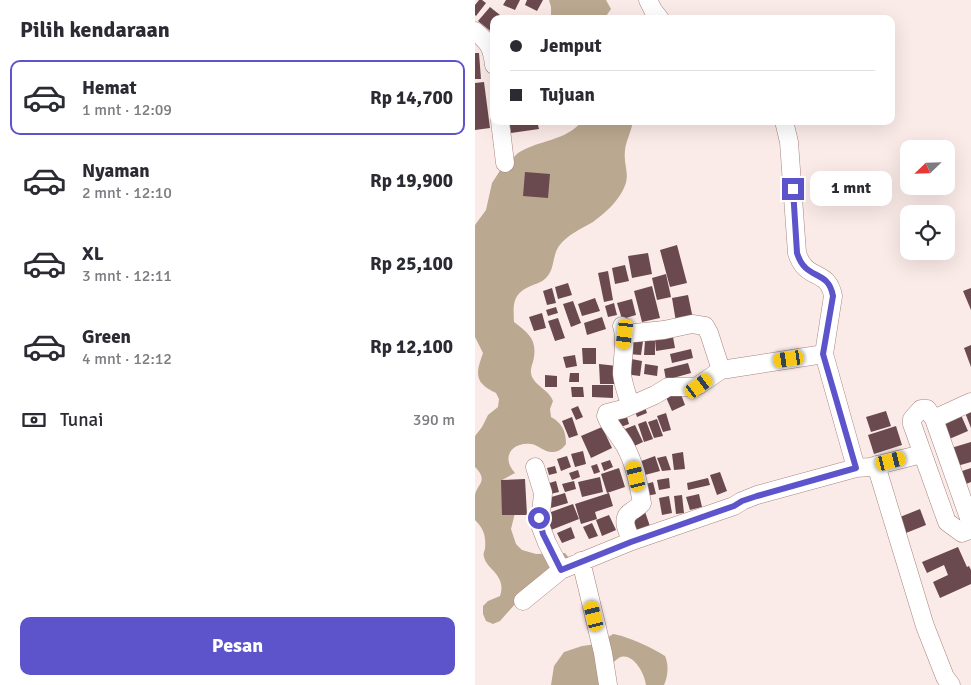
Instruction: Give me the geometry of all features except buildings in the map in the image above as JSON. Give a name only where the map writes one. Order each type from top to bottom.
[{"type":"street","points":[[648,0],[657,15]]},
{"type":"street","points":[[475,31],[490,47]]},
{"type":"street","points":[[500,125],[505,163]]},
{"type":"street","points":[[785,125],[789,142],[797,253],[803,266],[808,271],[830,283],[833,296],[823,354],[856,468]]},
{"type":"street","points":[[630,404],[622,376],[623,330],[664,330],[692,324],[705,326],[721,370]]},
{"type":"street","points":[[631,542],[625,523],[627,514],[642,502],[633,461],[627,448],[606,416],[608,412],[623,409],[669,387],[699,386],[721,370],[823,354]]},
{"type":"street","points":[[934,419],[971,402]]},
{"type":"street","points":[[921,409],[927,409],[934,419],[969,518],[970,526],[967,531],[962,532],[947,522],[912,424],[912,419],[921,409]]},
{"type":"street","points":[[523,601],[561,570],[631,542],[734,506],[742,501],[856,468],[922,454]]},
{"type":"street","points":[[876,465],[925,626],[945,677],[951,685]]},
{"type":"street","points":[[535,467],[543,493],[540,525],[561,570]]},
{"type":"street","points":[[581,561],[603,653],[608,685]]},
{"type":"shaded area","points":[[549,0],[606,0],[611,9],[607,15],[551,15]]},
{"type":"shaded area","points":[[579,125],[632,125],[625,148],[627,171],[625,186],[616,200],[602,215],[571,235],[559,246],[551,271],[546,278],[521,291],[516,299],[514,304],[514,322],[528,334],[533,343],[532,377],[551,397],[553,401],[550,409],[551,417],[563,428],[566,444],[561,449],[553,452],[531,444],[524,444],[513,448],[510,452],[509,462],[515,473],[502,480],[517,505],[511,529],[516,544],[522,550],[536,554],[565,553],[570,559],[517,602],[500,621],[493,624],[486,621],[483,614],[483,606],[488,601],[500,596],[501,583],[486,562],[484,557],[485,536],[481,526],[475,520],[475,495],[482,479],[475,467],[475,436],[488,415],[498,407],[499,399],[496,393],[484,386],[478,373],[483,353],[475,337],[475,225],[486,210],[492,183],[501,169],[518,153],[576,128]]},
{"type":"shaded area","points":[[613,634],[640,643],[665,656],[667,670],[664,685],[646,685],[638,666],[628,657],[623,657],[617,659],[612,665],[614,685],[551,685],[554,666],[564,652],[582,646],[597,644]]},
{"type":"route","points":[[539,518],[543,534],[561,570],[631,542],[734,506],[742,501],[808,480],[856,468],[823,354],[833,296],[832,288],[830,283],[808,271],[800,261],[797,253],[793,189]]}]
